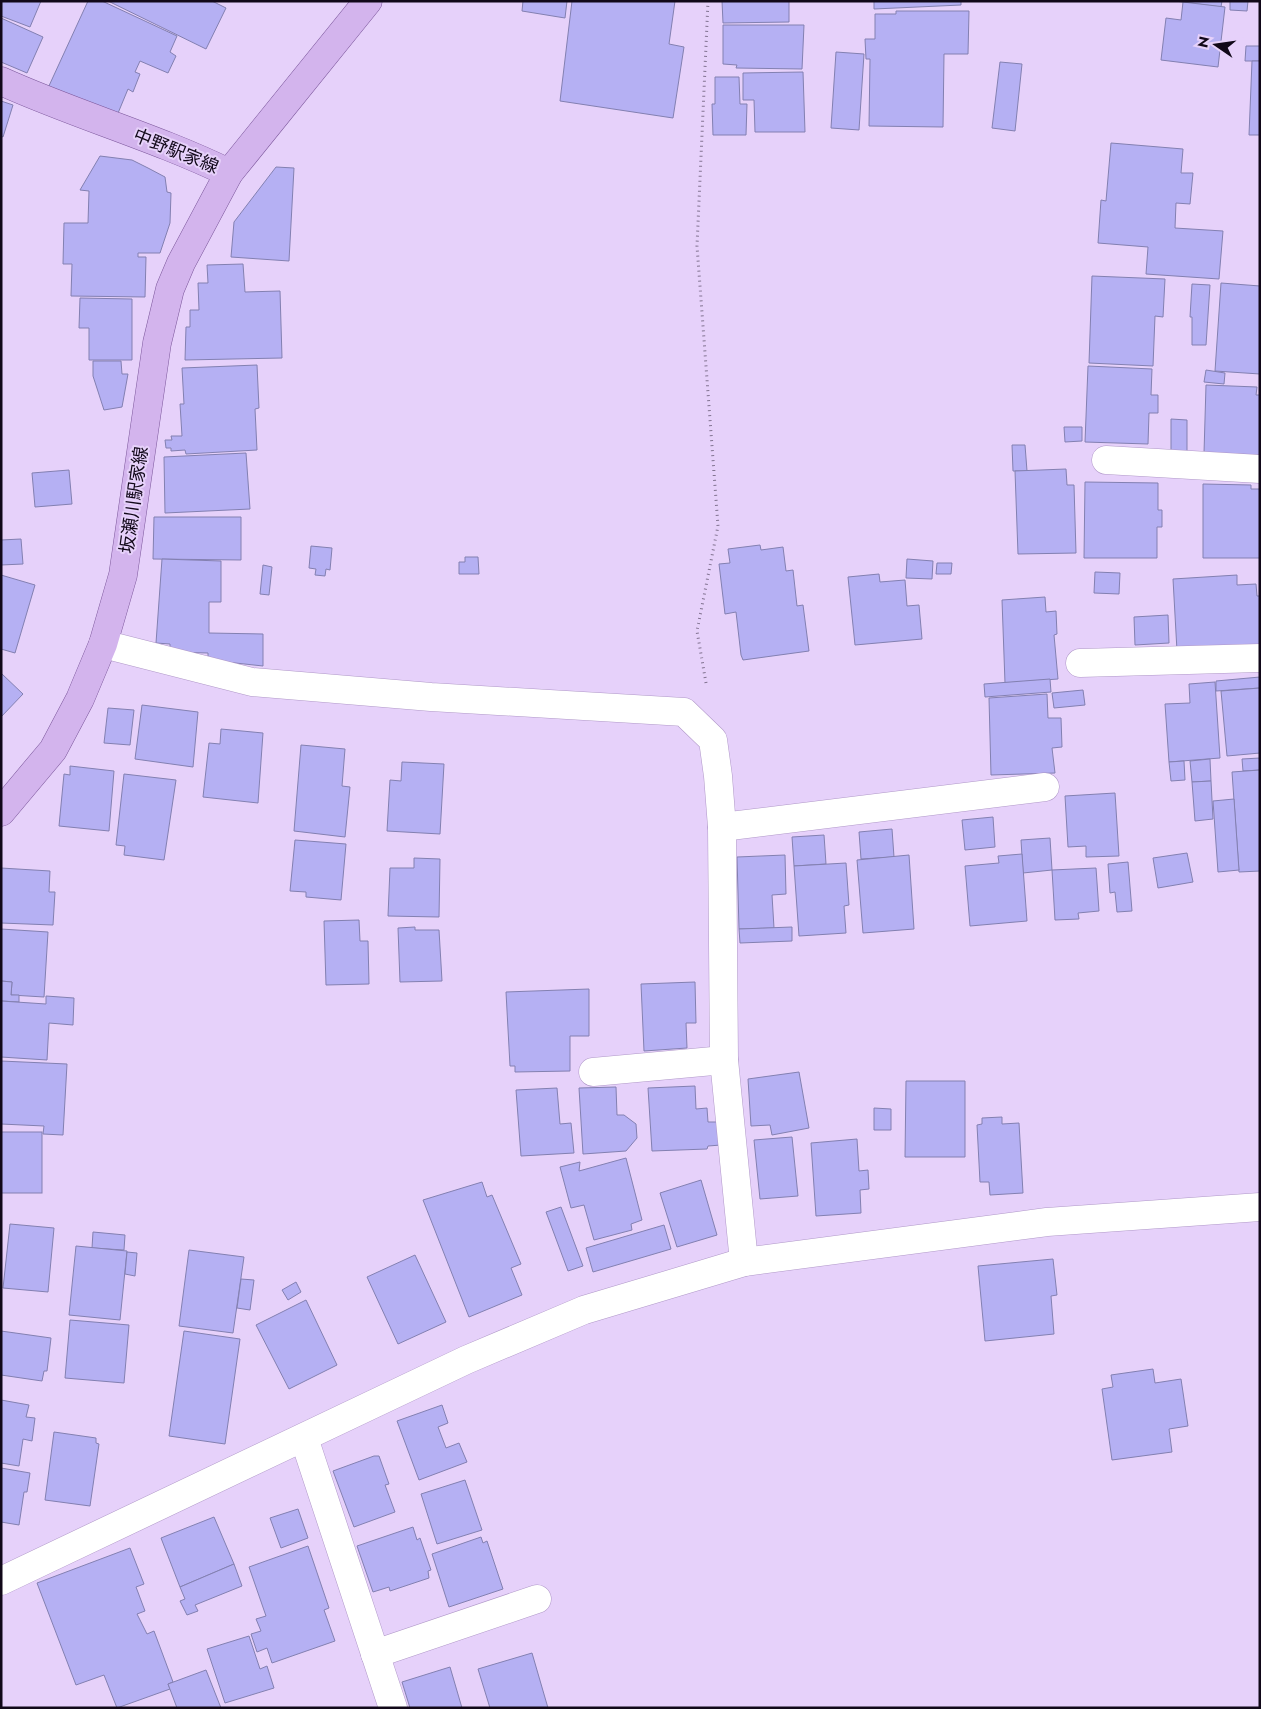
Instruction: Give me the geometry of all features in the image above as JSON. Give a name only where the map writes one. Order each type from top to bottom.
[{"type":"main road","name":"中野駅家線","points":[[1,81],[33,95],[187,152],[229,173],[368,1]]},
{"type":"main road","name":"坂瀬川駅家線","points":[[1,812],[53,750],[80,699],[103,644],[123,575],[157,343],[170,289],[229,173]]},
{"type":"street","points":[[1106,460],[1260,469]]},
{"type":"street","points":[[103,644],[252,682],[431,697],[684,712],[703,730],[713,740],[718,776],[722,828],[724,1060],[744,1262]]},
{"type":"street","points":[[1080,663],[1260,658]]},
{"type":"street","points":[[722,828],[1045,787]]},
{"type":"street","points":[[593,1072],[724,1060]]},
{"type":"street","points":[[1,1581],[466,1360],[584,1310],[744,1262],[1047,1222],[1260,1207]]},
{"type":"street","points":[[304,1438],[393,1708]]},
{"type":"street","points":[[375,1654],[537,1599]]},
{"type":"path","points":[[703,730],[709,698],[697,631],[718,526],[697,246],[708,1]]},
{"type":"building","points":[[1,1],[41,1],[30,27],[1,16]]},
{"type":"building","points":[[88,1],[102,1],[177,36],[170,52],[176,56],[168,73],[140,61],[135,72],[140,74],[133,92],[128,89],[116,118],[48,88]]},
{"type":"building","points":[[108,1],[212,1],[226,8],[206,49]]},
{"type":"building","points":[[523,1],[567,1],[565,18],[522,11]]},
{"type":"building","points":[[572,1],[675,1],[669,44],[684,47],[673,118],[560,101]]},
{"type":"building","points":[[722,1],[789,1],[789,22],[723,23]]},
{"type":"building","points":[[874,1],[961,1],[961,5],[874,9]]},
{"type":"building","points":[[1175,1],[1222,1],[1221,7]]},
{"type":"building","points":[[1230,1],[1248,1],[1247,11],[1230,10]]},
{"type":"building","points":[[1183,2],[1225,7],[1218,67],[1161,60],[1166,18],[1181,20]]},
{"type":"building","points":[[896,11],[969,11],[968,54],[944,54],[943,127],[869,126],[870,59],[866,59],[865,39],[875,39],[875,14],[896,14]]},
{"type":"building","points":[[1,18],[43,37],[27,73],[1,62]]},
{"type":"building","points":[[723,25],[804,25],[802,69],[736,68],[737,65],[723,64]]},
{"type":"building","points":[[1246,46],[1260,46],[1260,61],[1245,61]]},
{"type":"building","points":[[836,52],[864,54],[859,130],[831,128]]},
{"type":"building","points":[[1252,61],[1260,61],[1260,135],[1249,135]]},
{"type":"building","points":[[1000,62],[1022,64],[1015,131],[992,128]]},
{"type":"building","points":[[803,72],[805,132],[755,132],[754,100],[743,100],[743,73]]},
{"type":"building","points":[[715,77],[739,77],[740,104],[747,104],[746,135],[713,135],[712,104],[715,104]]},
{"type":"building","points":[[1,101],[13,105],[3,137],[1,136]]},
{"type":"building","points":[[1111,143],[1183,149],[1181,173],[1193,173],[1190,204],[1176,203],[1175,228],[1223,231],[1219,279],[1146,274],[1148,247],[1098,243],[1101,200],[1106,201]]},
{"type":"building","points":[[100,156],[132,160],[148,168],[165,177],[167,192],[171,193],[170,223],[160,253],[138,253],[138,257],[146,257],[145,297],[71,296],[72,264],[63,264],[64,223],[88,223],[89,191],[80,190]]},
{"type":"building","points":[[276,167],[294,168],[289,261],[231,257],[234,222]]},
{"type":"building","points":[[243,264],[245,292],[280,291],[282,358],[185,360],[186,327],[190,327],[190,310],[199,310],[198,283],[208,283],[207,265]]},
{"type":"building","points":[[1092,276],[1165,279],[1163,317],[1155,316],[1153,366],[1089,363]]},
{"type":"building","points":[[1221,283],[1260,286],[1260,374],[1215,371]]},
{"type":"building","points":[[1192,284],[1210,285],[1206,345],[1192,345],[1192,317],[1190,317]]},
{"type":"building","points":[[80,298],[132,299],[132,360],[89,360],[89,328],[79,328]]},
{"type":"building","points":[[93,361],[121,361],[122,374],[128,374],[122,407],[104,410],[93,376]]},
{"type":"building","points":[[257,365],[259,408],[255,409],[257,450],[186,454],[185,450],[171,451],[171,448],[166,448],[165,440],[172,440],[171,436],[182,436],[180,404],[184,404],[182,368]]},
{"type":"building","points":[[1088,366],[1152,369],[1151,395],[1158,395],[1158,413],[1149,413],[1148,444],[1085,442]]},
{"type":"building","points":[[1206,370],[1225,373],[1224,384],[1204,382]]},
{"type":"building","points":[[1206,385],[1257,387],[1256,395],[1260,395],[1260,455],[1204,453]]},
{"type":"building","points":[[1171,419],[1187,420],[1187,452],[1171,452]]},
{"type":"building","points":[[1064,427],[1082,427],[1082,441],[1065,442]]},
{"type":"building","points":[[1012,445],[1025,445],[1027,471],[1013,471]]},
{"type":"building","points":[[246,453],[250,509],[165,513],[164,457]]},
{"type":"building","points":[[1066,469],[1067,485],[1074,485],[1076,553],[1018,554],[1015,471]]},
{"type":"building","points":[[69,470],[72,504],[35,507],[32,473]]},
{"type":"building","points":[[1085,482],[1158,483],[1158,510],[1162,510],[1162,527],[1157,527],[1157,558],[1084,558]]},
{"type":"building","points":[[1203,484],[1251,485],[1251,489],[1260,489],[1260,558],[1203,558]]},
{"type":"building","points":[[154,517],[241,517],[241,560],[153,559]]},
{"type":"building","points":[[21,539],[23,564],[1,565],[1,540]]},
{"type":"building","points":[[760,545],[761,550],[783,547],[786,571],[793,570],[797,606],[803,605],[809,651],[743,660],[736,612],[725,614],[719,564],[730,563],[728,549]]},
{"type":"building","points":[[311,546],[332,548],[330,570],[326,569],[325,576],[315,575],[316,569],[309,568]]},
{"type":"building","points":[[465,557],[478,557],[479,574],[459,574],[459,562],[465,562]]},
{"type":"building","points":[[162,559],[221,561],[221,602],[209,602],[209,633],[263,634],[263,666],[208,660],[208,653],[170,652],[170,644],[156,643]]},
{"type":"building","points":[[907,559],[933,561],[932,579],[906,578]]},
{"type":"building","points":[[937,563],[952,563],[951,574],[936,574]]},
{"type":"building","points":[[263,565],[272,567],[269,595],[260,594]]},
{"type":"building","points":[[1095,572],[1120,573],[1119,594],[1094,593]]},
{"type":"building","points":[[879,574],[880,582],[905,580],[907,606],[919,605],[922,639],[855,645],[848,577]]},
{"type":"building","points":[[1,575],[35,585],[15,653],[1,649]]},
{"type":"building","points":[[1237,575],[1237,585],[1256,584],[1257,596],[1260,596],[1260,646],[1177,651],[1173,579]]},
{"type":"building","points":[[1045,597],[1046,612],[1056,611],[1057,634],[1054,635],[1058,679],[1005,683],[1002,600]]},
{"type":"building","points":[[1168,615],[1169,643],[1135,645],[1134,617]]},
{"type":"building","points":[[1,675],[23,694],[1,717]]},
{"type":"building","points":[[1260,677],[1260,688],[1216,691],[1216,681]]},
{"type":"building","points":[[1050,679],[1051,692],[985,697],[984,684]]},
{"type":"building","points":[[1215,682],[1220,758],[1169,762],[1165,704],[1190,703],[1189,684]]},
{"type":"building","points":[[1260,688],[1260,753],[1227,756],[1221,691]]},
{"type":"building","points":[[1083,690],[1085,705],[1054,708],[1052,693]]},
{"type":"building","points":[[1047,694],[1048,718],[1061,718],[1062,747],[1052,748],[1055,773],[991,775],[989,698]]},
{"type":"building","points":[[142,705],[198,712],[193,767],[135,759]]},
{"type":"building","points":[[108,708],[134,710],[130,745],[104,743]]},
{"type":"building","points":[[221,729],[263,733],[258,803],[203,797],[209,743],[220,744]]},
{"type":"building","points":[[301,745],[345,749],[342,786],[350,787],[345,837],[294,831]]},
{"type":"building","points":[[1260,758],[1260,770],[1243,771],[1242,759]]},
{"type":"building","points":[[1210,759],[1211,781],[1192,782],[1190,761]]},
{"type":"building","points":[[1184,761],[1185,780],[1171,781],[1169,762]]},
{"type":"building","points":[[402,762],[444,764],[440,834],[387,831],[390,780],[401,781]]},
{"type":"building","points":[[70,766],[114,771],[109,831],[59,826],[64,774],[70,775]]},
{"type":"building","points":[[1260,770],[1260,871],[1239,872],[1232,772]]},
{"type":"building","points":[[124,774],[176,780],[164,860],[124,855],[125,846],[116,845]]},
{"type":"building","points":[[1211,781],[1213,819],[1195,821],[1192,782]]},
{"type":"building","points":[[1115,793],[1119,856],[1086,857],[1086,846],[1068,847],[1065,796]]},
{"type":"building","points":[[1234,799],[1239,870],[1218,872],[1213,801]]},
{"type":"building","points":[[993,817],[995,847],[965,850],[962,820]]},
{"type":"building","points":[[892,829],[894,857],[861,859],[859,832]]},
{"type":"building","points":[[824,835],[826,864],[794,866],[792,837]]},
{"type":"building","points":[[1050,838],[1052,870],[1023,873],[1021,840]]},
{"type":"building","points":[[295,840],[346,844],[341,900],[306,897],[306,892],[290,891]]},
{"type":"building","points":[[1187,853],[1193,882],[1158,888],[1153,858]]},
{"type":"building","points":[[1022,854],[1027,921],[970,926],[965,866],[999,863],[998,856]]},
{"type":"building","points":[[785,855],[786,894],[772,895],[774,928],[739,929],[737,857]]},
{"type":"building","points":[[909,855],[914,929],[863,933],[857,860]]},
{"type":"building","points":[[414,858],[440,859],[439,917],[388,916],[390,868],[414,868]]},
{"type":"building","points":[[1128,862],[1132,911],[1117,912],[1115,892],[1110,893],[1108,864]]},
{"type":"building","points":[[846,863],[849,905],[844,906],[846,933],[799,936],[794,866]]},
{"type":"building","points":[[1,868],[50,871],[49,892],[55,892],[53,925],[1,923]]},
{"type":"building","points":[[1096,868],[1099,911],[1078,913],[1079,919],[1055,920],[1052,870]]},
{"type":"building","points":[[359,920],[360,941],[368,941],[369,984],[326,985],[324,921]]},
{"type":"building","points":[[415,927],[415,930],[439,930],[442,981],[400,982],[398,928]]},
{"type":"building","points":[[792,927],[792,941],[740,943],[739,929]]},
{"type":"building","points":[[1,929],[48,932],[44,997],[11,995],[12,982],[1,981]]},
{"type":"building","points":[[1,981],[12,982],[11,995],[19,995],[19,1002],[1,1001]]},
{"type":"building","points":[[695,982],[696,1023],[686,1023],[687,1048],[644,1051],[641,984]]},
{"type":"building","points":[[589,989],[589,1036],[570,1036],[570,1071],[515,1072],[515,1066],[510,1066],[506,992]]},
{"type":"building","points":[[46,996],[74,998],[73,1025],[49,1023],[47,1060],[1,1057],[1,1001],[46,1004]]},
{"type":"building","points":[[1,1061],[67,1064],[63,1135],[43,1134],[44,1126],[1,1124]]},
{"type":"building","points":[[799,1072],[809,1128],[772,1135],[770,1125],[751,1126],[748,1079]]},
{"type":"building","points":[[906,1081],[965,1081],[965,1157],[905,1157]]},
{"type":"building","points":[[695,1086],[696,1109],[707,1108],[708,1122],[720,1122],[721,1145],[708,1146],[707,1149],[652,1151],[648,1088]]},
{"type":"building","points":[[616,1087],[617,1115],[624,1115],[636,1124],[637,1138],[626,1151],[583,1154],[579,1088]]},
{"type":"building","points":[[557,1088],[560,1124],[571,1123],[574,1153],[521,1156],[516,1090]]},
{"type":"building","points":[[874,1108],[891,1109],[891,1130],[874,1130]]},
{"type":"building","points":[[1002,1117],[1002,1124],[1019,1123],[1023,1193],[990,1195],[989,1182],[980,1182],[977,1125],[982,1124],[982,1118]]},
{"type":"building","points":[[1,1132],[42,1132],[42,1193],[1,1193]]},
{"type":"building","points":[[792,1137],[798,1196],[760,1199],[754,1140]]},
{"type":"building","points":[[857,1139],[859,1171],[868,1170],[869,1189],[860,1190],[861,1213],[816,1216],[811,1143]]},
{"type":"building","points":[[626,1158],[642,1220],[631,1224],[632,1230],[594,1240],[584,1205],[571,1208],[560,1167],[580,1162],[579,1171]]},
{"type":"building","points":[[701,1180],[717,1235],[677,1247],[660,1193]]},
{"type":"building","points":[[482,1182],[487,1197],[492,1195],[521,1264],[511,1268],[522,1295],[469,1317],[423,1200]]},
{"type":"building","points":[[561,1207],[583,1266],[568,1271],[546,1212]]},
{"type":"building","points":[[10,1224],[54,1228],[48,1292],[3,1288]]},
{"type":"building","points":[[664,1225],[671,1249],[593,1272],[586,1248]]},
{"type":"building","points":[[93,1232],[125,1235],[124,1250],[92,1248]]},
{"type":"building","points":[[76,1246],[127,1251],[120,1320],[69,1315]]},
{"type":"building","points":[[189,1250],[244,1257],[233,1333],[179,1326]]},
{"type":"building","points":[[127,1252],[137,1253],[135,1276],[125,1274]]},
{"type":"building","points":[[415,1255],[446,1322],[398,1344],[367,1277]]},
{"type":"building","points":[[1053,1259],[1057,1295],[1051,1296],[1054,1334],[985,1341],[978,1266]]},
{"type":"building","points":[[241,1279],[254,1280],[250,1310],[237,1308]]},
{"type":"building","points":[[296,1282],[301,1292],[288,1300],[282,1290]]},
{"type":"building","points":[[306,1300],[337,1365],[289,1389],[256,1325]]},
{"type":"building","points":[[70,1320],[129,1325],[124,1383],[65,1378]]},
{"type":"building","points":[[1,1331],[51,1338],[47,1371],[44,1371],[42,1381],[1,1375]]},
{"type":"building","points":[[184,1331],[240,1339],[225,1444],[169,1436]]},
{"type":"building","points":[[1153,1369],[1155,1383],[1181,1379],[1188,1426],[1169,1429],[1172,1452],[1112,1460],[1102,1389],[1113,1387],[1111,1375]]},
{"type":"building","points":[[1,1400],[29,1405],[26,1417],[35,1418],[32,1441],[23,1439],[19,1466],[1,1463]]},
{"type":"building","points":[[442,1405],[448,1423],[438,1427],[446,1448],[459,1443],[467,1462],[419,1480],[397,1421]]},
{"type":"building","points":[[54,1432],[96,1438],[96,1443],[99,1444],[90,1506],[45,1500]]},
{"type":"building","points":[[374,1456],[379,1456],[389,1484],[385,1485],[395,1512],[354,1527],[333,1471]]},
{"type":"building","points":[[1,1468],[30,1473],[27,1492],[24,1492],[19,1525],[1,1522]]},
{"type":"building","points":[[465,1480],[482,1530],[437,1544],[421,1494]]},
{"type":"building","points":[[298,1509],[308,1538],[281,1548],[270,1518]]},
{"type":"building","points":[[214,1517],[234,1564],[180,1587],[161,1538]]},
{"type":"building","points":[[413,1527],[417,1540],[420,1538],[431,1570],[428,1571],[429,1578],[390,1591],[389,1587],[373,1592],[357,1546]]},
{"type":"building","points":[[481,1537],[483,1543],[487,1541],[503,1589],[449,1607],[432,1554]]},
{"type":"building","points":[[308,1546],[329,1608],[324,1610],[335,1641],[272,1663],[267,1648],[257,1652],[251,1634],[261,1631],[256,1619],[266,1616],[249,1567]]},
{"type":"building","points":[[130,1548],[144,1584],[136,1587],[145,1611],[137,1614],[147,1634],[154,1631],[173,1682],[168,1684],[170,1689],[117,1708],[104,1675],[76,1685],[37,1583]]},
{"type":"building","points":[[234,1564],[242,1586],[195,1605],[198,1611],[187,1615],[180,1601],[185,1599],[180,1587]]},
{"type":"building","points":[[249,1636],[260,1669],[267,1666],[274,1688],[225,1703],[207,1649]]},
{"type":"building","points":[[532,1653],[548,1708],[490,1708],[478,1669]]},
{"type":"building","points":[[450,1667],[462,1708],[410,1708],[402,1682]]},
{"type":"building","points":[[206,1670],[221,1708],[177,1708],[168,1684]]}]
